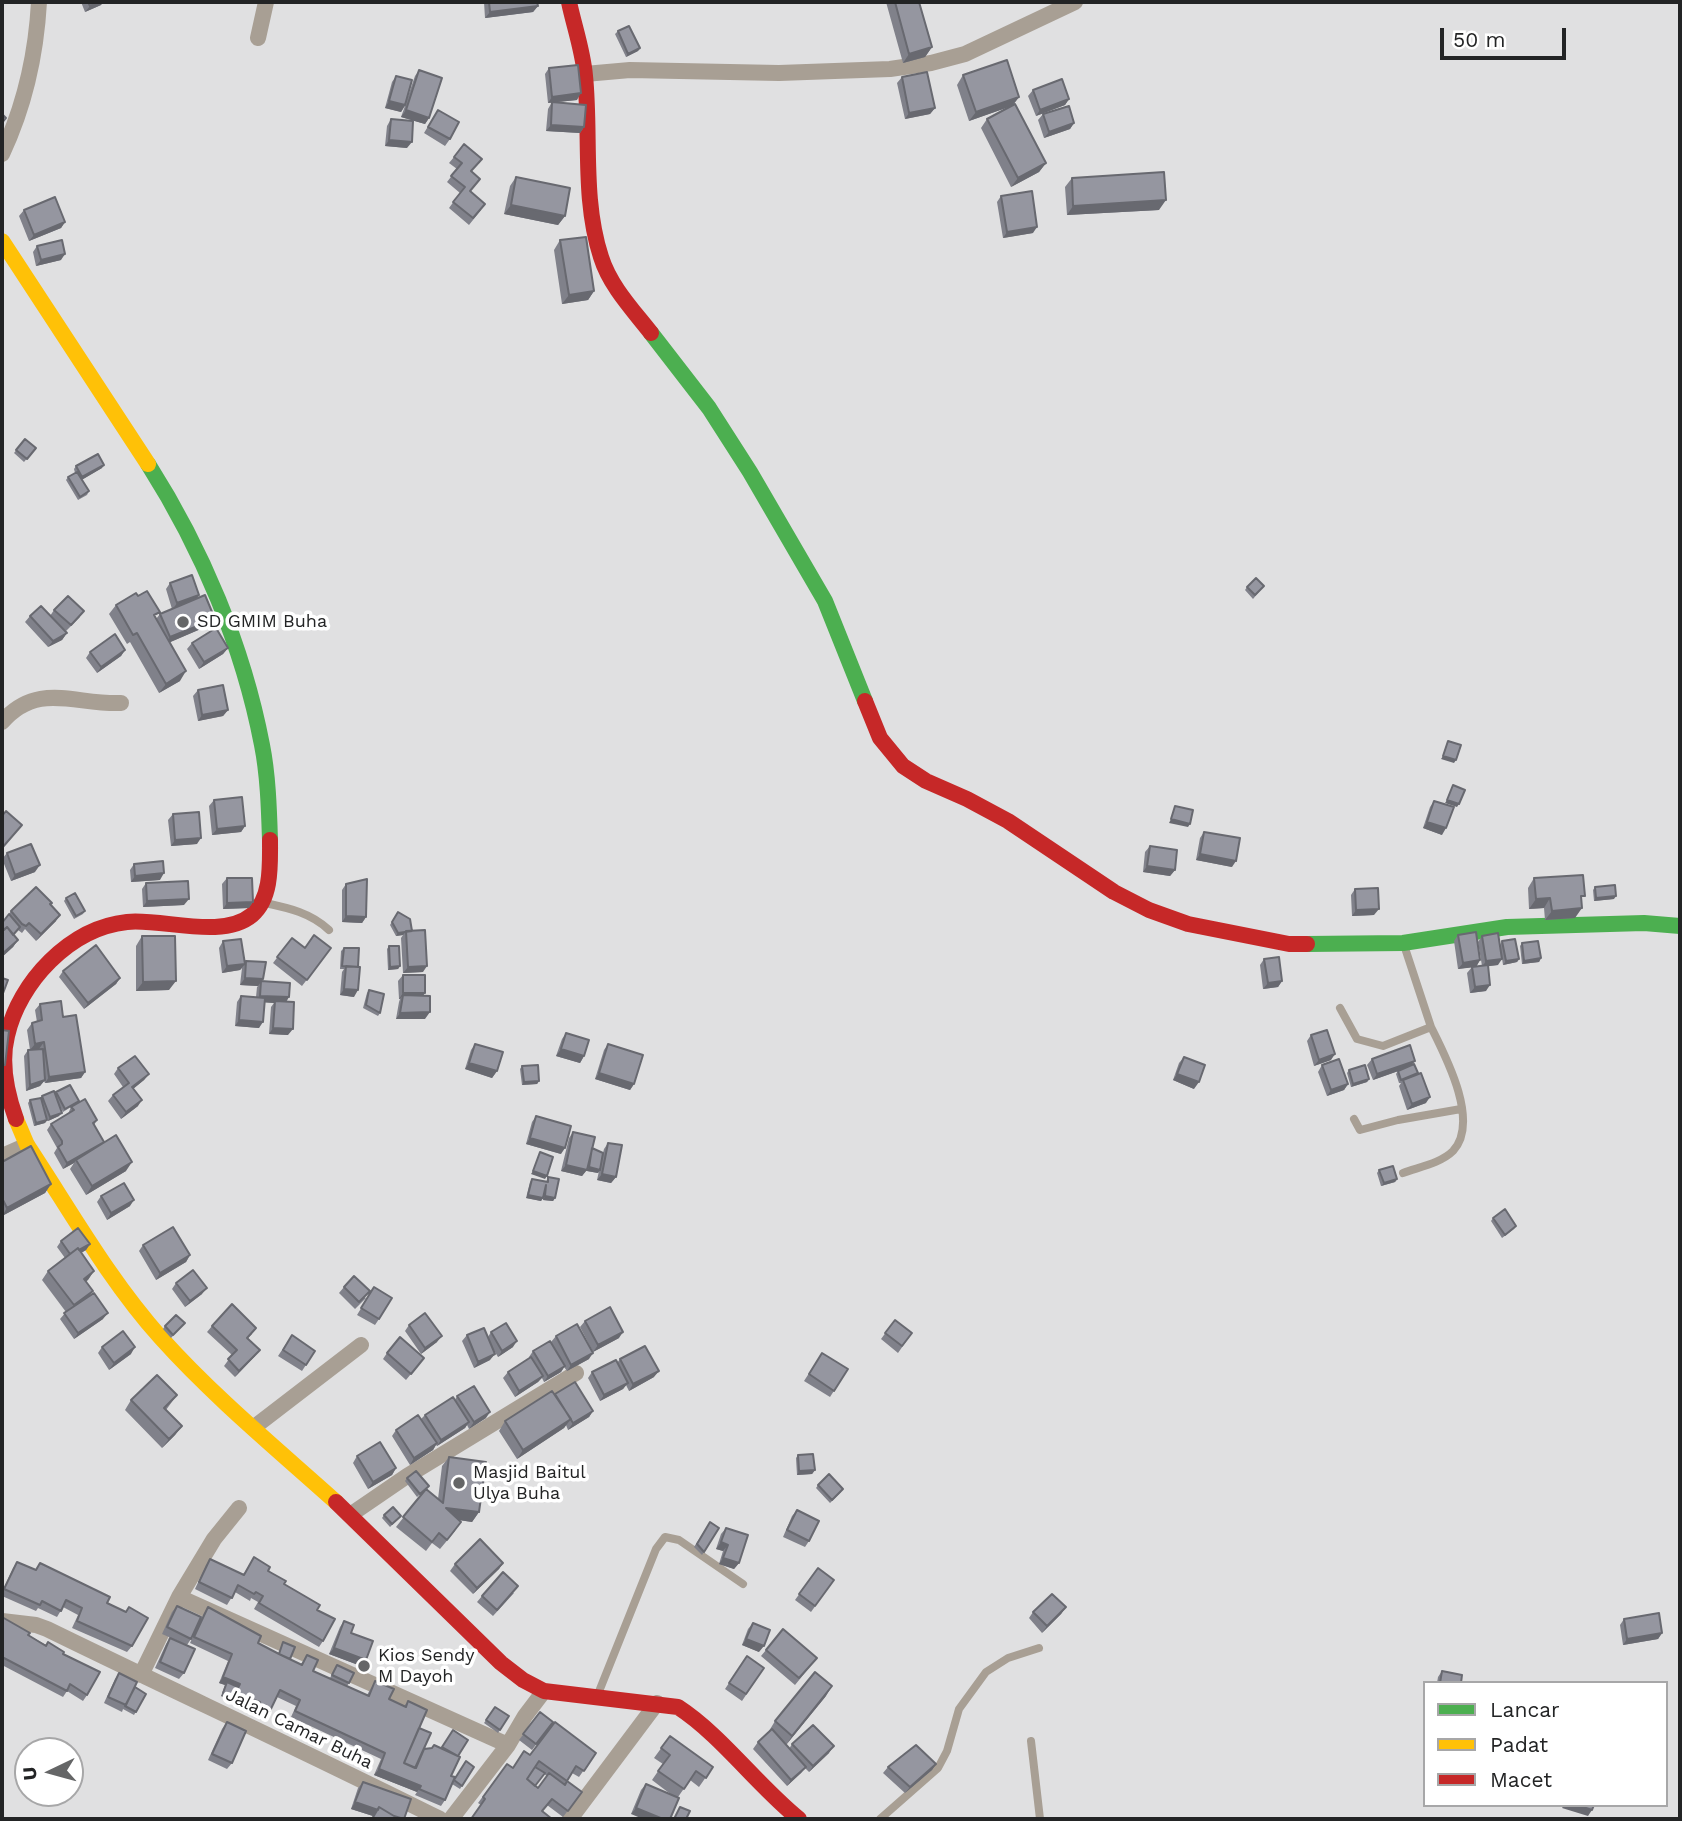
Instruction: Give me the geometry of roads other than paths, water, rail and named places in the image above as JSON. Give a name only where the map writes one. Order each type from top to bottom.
[{"type":"main road","points":[[569,2],[585,74],[590,196],[593,230],[601,260],[616,288],[709,408],[750,472],[825,601],[880,738],[903,766],[926,781],[1008,821],[1114,892],[1149,910],[1188,924],[1289,944],[1338,945],[1403,943],[1507,927],[1643,923],[1680,926]]},
{"type":"main road","points":[[2,241],[77,360],[138,447],[180,518],[224,615],[249,690],[262,748],[270,841],[269,873],[262,902],[250,918],[233,925],[212,928],[160,922],[125,922],[93,931],[65,949],[34,978],[21,999],[10,1026],[4,1058],[7,1090],[27,1145],[121,1288],[160,1337],[201,1380],[349,1515],[501,1663],[523,1681],[544,1691],[678,1707],[695,1718],[772,1797],[799,1819]]},
{"type":"street","points":[[2,154],[27,90],[34,55],[39,2]]},
{"type":"street","points":[[258,38],[266,2]]},
{"type":"street","points":[[585,74],[630,70],[779,73],[890,69],[931,63],[965,54],[1075,2]]},
{"type":"street","points":[[2,722],[23,705],[40,698],[58,696],[105,704],[121,703]]},
{"type":"street","points":[[2,1156],[27,1145]]},
{"type":"street","points":[[253,1428],[361,1345]]},
{"type":"street","points":[[349,1515],[407,1476],[576,1373]]},
{"type":"street","points":[[141,1675],[179,1597],[214,1539],[239,1507]]},
{"type":"street","points":[[179,1597],[508,1745]]},
{"type":"street","name":"Jalan Camar Buha","points":[[2,1621],[47,1629],[256,1727],[440,1819]]},
{"type":"street","points":[[451,1819],[508,1745],[544,1691]]},
{"type":"street","points":[[570,1819],[657,1703]]},
{"type":"lane","points":[[262,902],[296,910],[319,920],[329,930]]},
{"type":"lane","points":[[1403,943],[1431,1027],[1452,1073],[1461,1109],[1462,1136],[1452,1151],[1438,1161],[1403,1173]]},
{"type":"lane","points":[[1340,1008],[1357,1039],[1383,1046],[1431,1027]]},
{"type":"lane","points":[[1354,1119],[1360,1130],[1461,1109]]},
{"type":"lane","points":[[597,1696],[656,1549],[665,1537],[679,1540],[743,1584]]},
{"type":"lane","points":[[880,1819],[938,1768],[947,1751],[959,1709],[986,1672],[1009,1658],[1039,1648]]},
{"type":"lane","points":[[1031,1741],[1041,1819]]},
{"type":"place","name":"SD GMIM Buha","points":[[183,622]]},
{"type":"place","name":"Masjid Baitul Ulya Buha","points":[[459,1483]]},
{"type":"place","name":"Kios Sendy M Dayoh","points":[[364,1666]]}]
